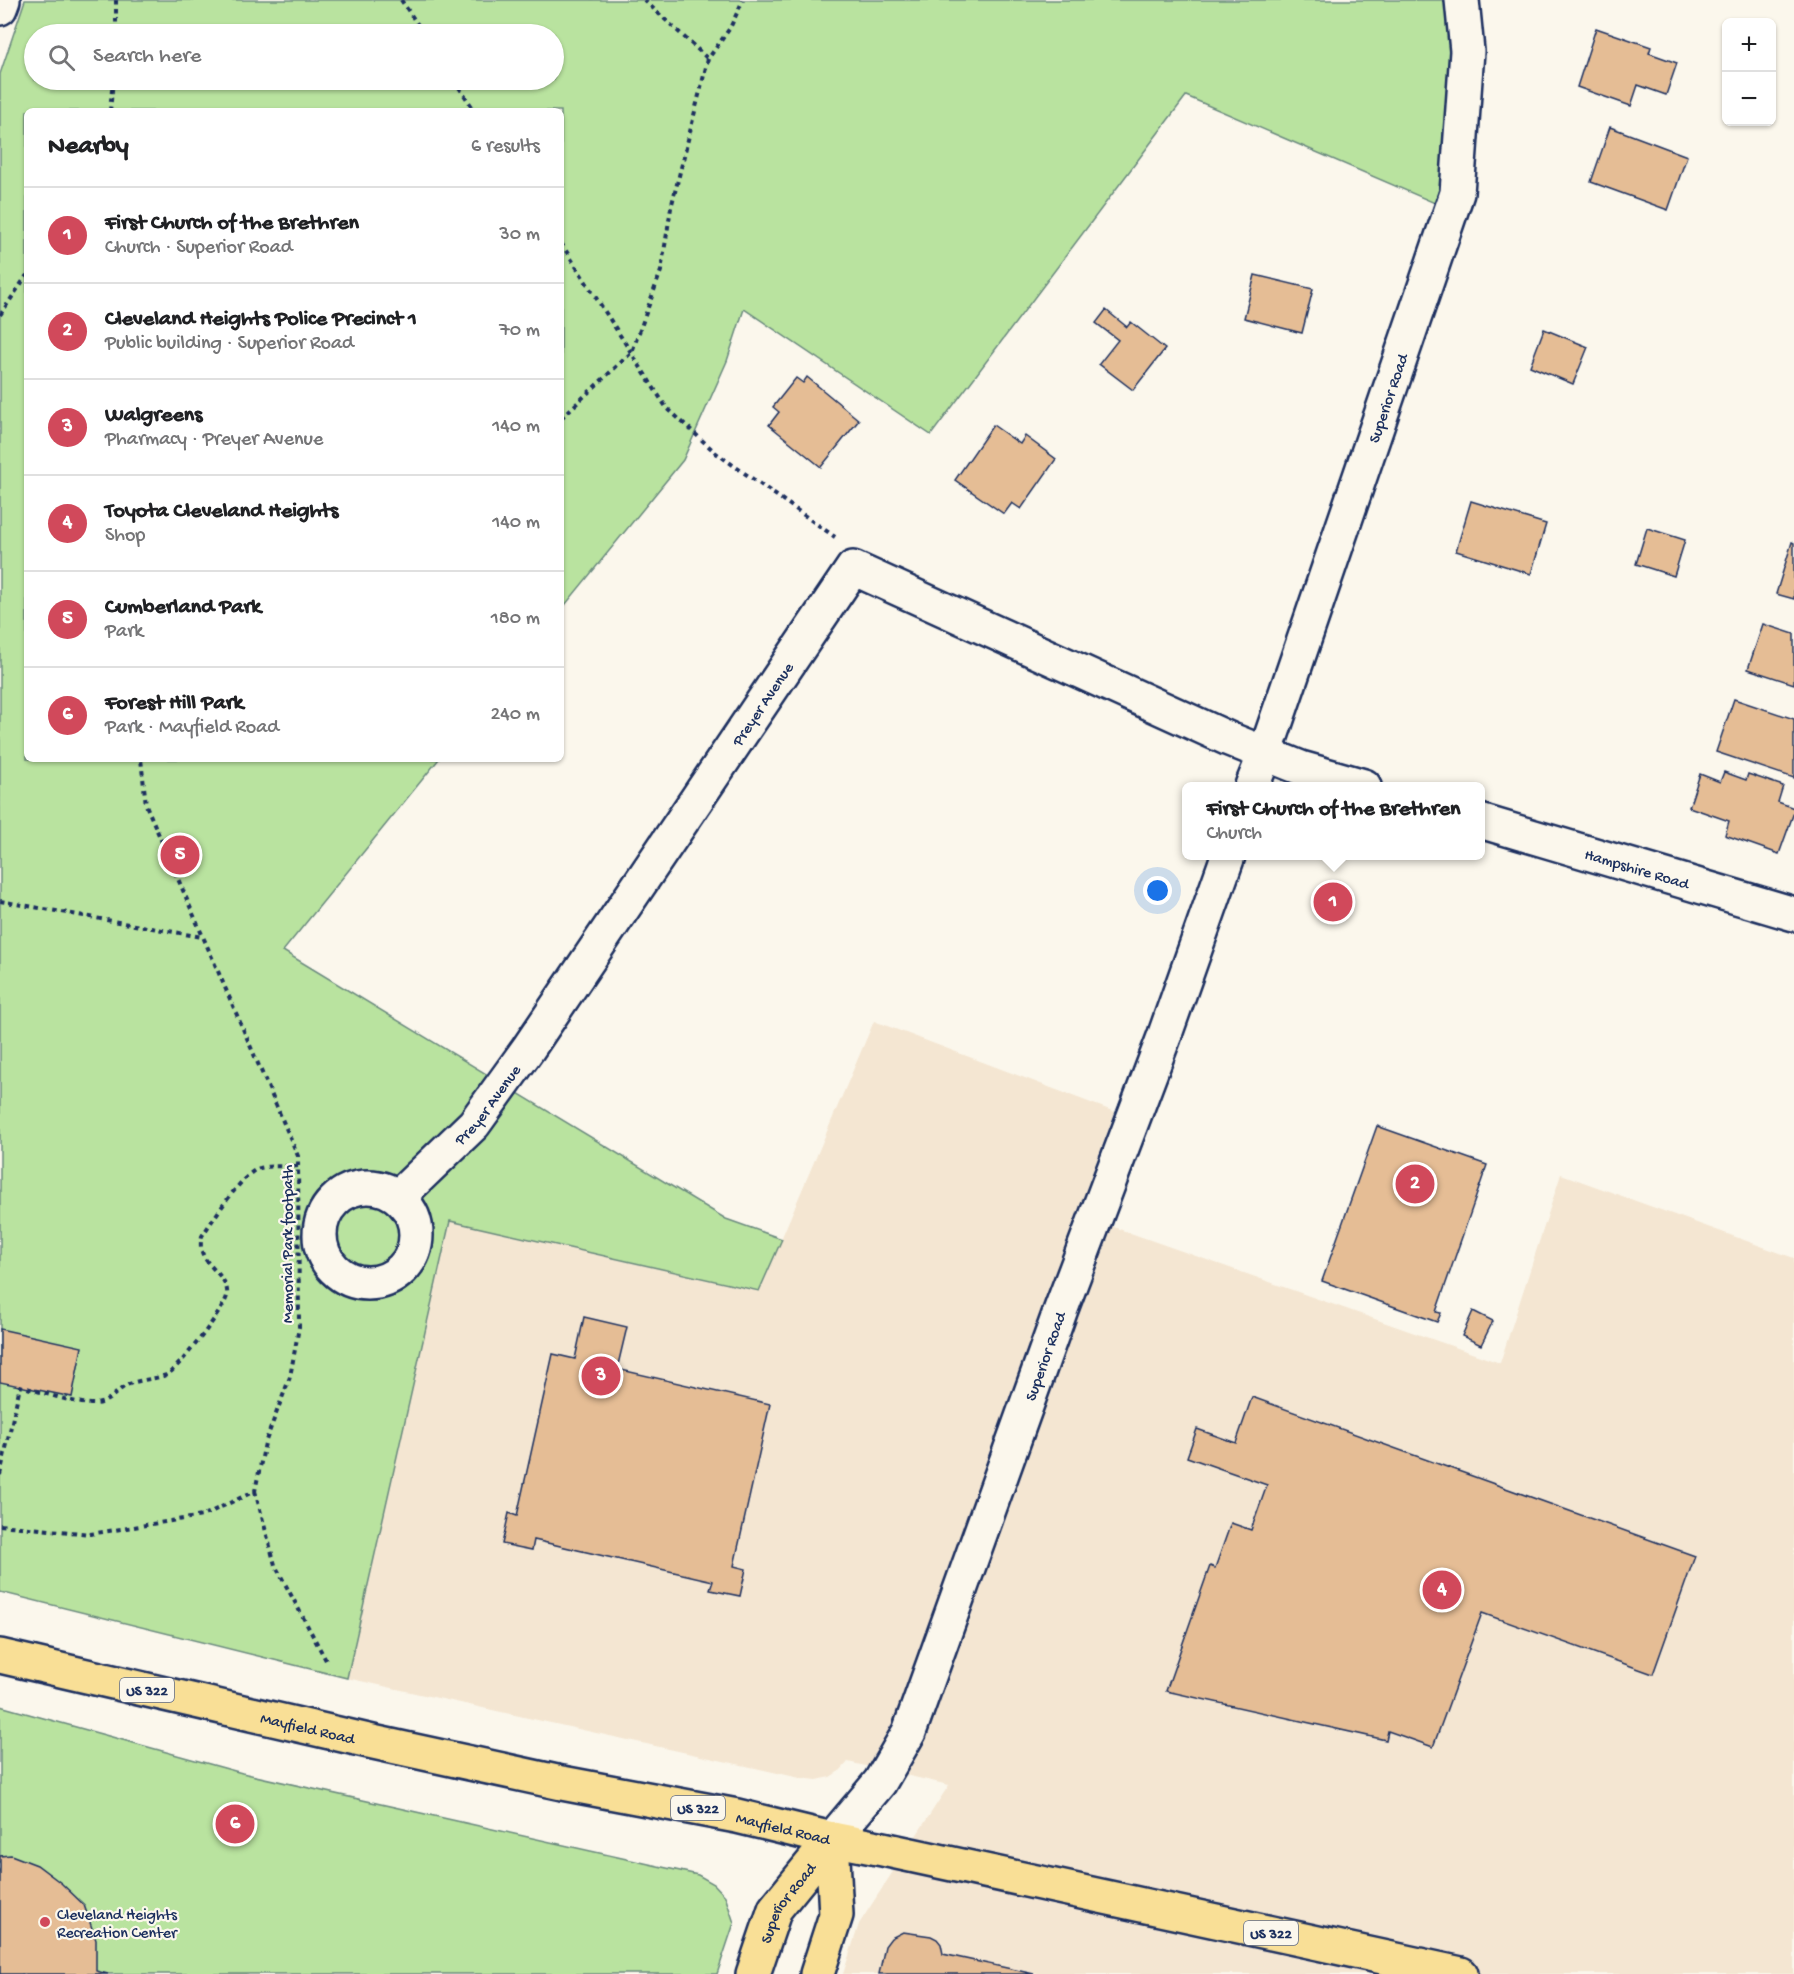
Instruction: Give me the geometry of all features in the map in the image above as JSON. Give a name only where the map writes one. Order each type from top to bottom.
[{"type":"main road","name":"Mayfield Road","points":[[0,1656],[562,1783],[737,1816],[832,1839],[1461,1974]]},
{"type":"main road","name":"Superior Road","points":[[753,1974],[775,1910],[832,1839]]},
{"type":"main road","name":"Superior Road","points":[[817,1974],[836,1916],[832,1839]]},
{"type":"street","points":[[0,8],[3,0]]},
{"type":"street","name":"Superior Road","points":[[1254,782],[1457,193],[1467,51],[1462,0]]},
{"type":"street","name":"Preyer Avenue","points":[[398,1197],[474,1124],[501,1087],[853,568],[1265,754]]},
{"type":"street","points":[[1265,754],[1301,768],[1350,782]]},
{"type":"street","name":"Hampshire Road","points":[[1485,822],[1794,914]]},
{"type":"street","name":"Superior Road","points":[[832,1839],[880,1782],[909,1732],[1061,1309],[1164,1037],[1226,860]]},
{"type":"path","points":[[116,0],[116,24]]},
{"type":"path","points":[[401,0],[417,24]]},
{"type":"path","points":[[644,0],[708,59]]},
{"type":"path","points":[[564,415],[632,352],[662,271],[671,208],[708,59],[730,28],[743,0]]},
{"type":"path","points":[[110,108],[112,90]]},
{"type":"path","points":[[461,90],[473,108]]},
{"type":"path","points":[[564,248],[666,407],[716,453],[838,539]]},
{"type":"path","points":[[0,315],[24,279]]},
{"type":"path","name":"Memorial Park footpath","points":[[141,762],[146,805],[298,1156],[299,1327],[290,1377],[265,1443],[255,1491]]},
{"type":"path","points":[[0,901],[203,938]]},
{"type":"path","points":[[0,1475],[20,1386],[95,1404],[110,1399],[129,1384],[166,1375],[176,1368],[219,1314],[226,1299],[224,1282],[202,1253],[202,1236],[233,1192],[251,1172],[258,1168],[298,1166]]},
{"type":"path","points":[[0,1525],[90,1534],[202,1516],[255,1491],[275,1565],[328,1664]]},
{"type":"shaded area","points":[[874,1021],[1115,1112],[1078,1212],[1119,1229],[1500,1363],[1561,1174],[1794,1258],[1794,1974],[843,1974],[859,1924],[949,1785],[848,1762],[830,1777],[817,1780],[800,1778],[347,1678],[450,1221],[759,1291]]},
{"type":"green space","points":[[25,0],[1462,0],[1451,210],[1186,96],[931,435],[744,309],[727,361],[683,460],[564,606],[564,108],[24,108],[24,762],[437,762],[283,951],[726,1219],[782,1239],[759,1291],[450,1221],[347,1678],[0,1592],[0,74]]},
{"type":"green space","points":[[0,1706],[242,1773],[698,1875],[714,1884],[725,1896],[734,1923],[717,1974],[0,1974]]},
{"type":"building","points":[[1596,28],[1651,47],[1649,53],[1677,63],[1666,95],[1638,85],[1631,106],[1577,87]]},
{"type":"building","points":[[1610,127],[1687,156],[1668,210],[1591,182]]},
{"type":"building","points":[[1255,275],[1313,289],[1302,333],[1244,318]]},
{"type":"building","points":[[1106,310],[1127,327],[1131,322],[1165,349],[1133,390],[1099,364],[1118,340],[1096,323]]},
{"type":"building","points":[[1544,329],[1588,347],[1573,384],[1530,366]]},
{"type":"building","points":[[807,377],[859,420],[821,467],[769,425],[779,412],[773,407],[796,378],[803,383]]},
{"type":"building","points":[[993,425],[1020,444],[1025,436],[1056,459],[1021,509],[1012,503],[1004,514],[955,480]]},
{"type":"building","points":[[1471,501],[1546,524],[1531,574],[1456,551]]},
{"type":"building","points":[[1647,528],[1685,540],[1674,576],[1636,564]]},
{"type":"building","points":[[1792,542],[1794,543],[1794,599],[1776,594]]},
{"type":"building","points":[[1763,624],[1794,634],[1794,684],[1748,669]]},
{"type":"building","points":[[1734,699],[1794,719],[1794,778],[1716,752]]},
{"type":"building","points":[[1724,772],[1746,780],[1748,774],[1783,786],[1778,802],[1794,808],[1794,812],[1779,854],[1725,835],[1729,821],[1689,807],[1700,774],[1720,782]]},
{"type":"building","points":[[1377,1126],[1487,1165],[1436,1312],[1441,1313],[1437,1322],[1322,1281]]},
{"type":"building","points":[[1473,1311],[1493,1321],[1481,1345],[1462,1336]]},
{"type":"building","points":[[584,1317],[627,1327],[617,1369],[770,1404],[734,1566],[746,1569],[740,1596],[710,1590],[713,1581],[534,1540],[532,1550],[502,1544],[509,1513],[517,1516],[553,1354],[575,1359]]},
{"type":"building","points":[[0,1329],[82,1347],[72,1397],[0,1382]]},
{"type":"building","points":[[1252,1397],[1695,1556],[1653,1674],[1482,1613],[1433,1747],[1388,1731],[1386,1740],[1166,1691],[1210,1566],[1215,1568],[1231,1523],[1251,1530],[1267,1485],[1187,1457],[1197,1429],[1236,1443]]},
{"type":"building","name":"Cleveland Heights Recreation Center","points":[[11,1855],[37,1865],[61,1883],[84,1905],[96,1940],[96,1971],[108,1974],[0,1974],[0,1856]]},
{"type":"building","points":[[903,1932],[937,1939],[941,1944],[943,1954],[1034,1974],[879,1974],[885,1946],[891,1938]]},
{"type":"place","name":"Cumberland Park","points":[[180,855]]},
{"type":"place","name":"First Church of the Brethren","points":[[1333,902]]},
{"type":"place","name":"Cleveland Heights Police Precinct 1","points":[[1415,1184]]},
{"type":"place","name":"Walgreens","points":[[601,1376]]},
{"type":"place","name":"Toyota Cleveland Heights","points":[[1442,1590]]},
{"type":"place","name":"Forest Hill Park","points":[[235,1824]]},
{"type":"place","name":"Cleveland Heights Recreation Center","points":[[45,1922]]}]
